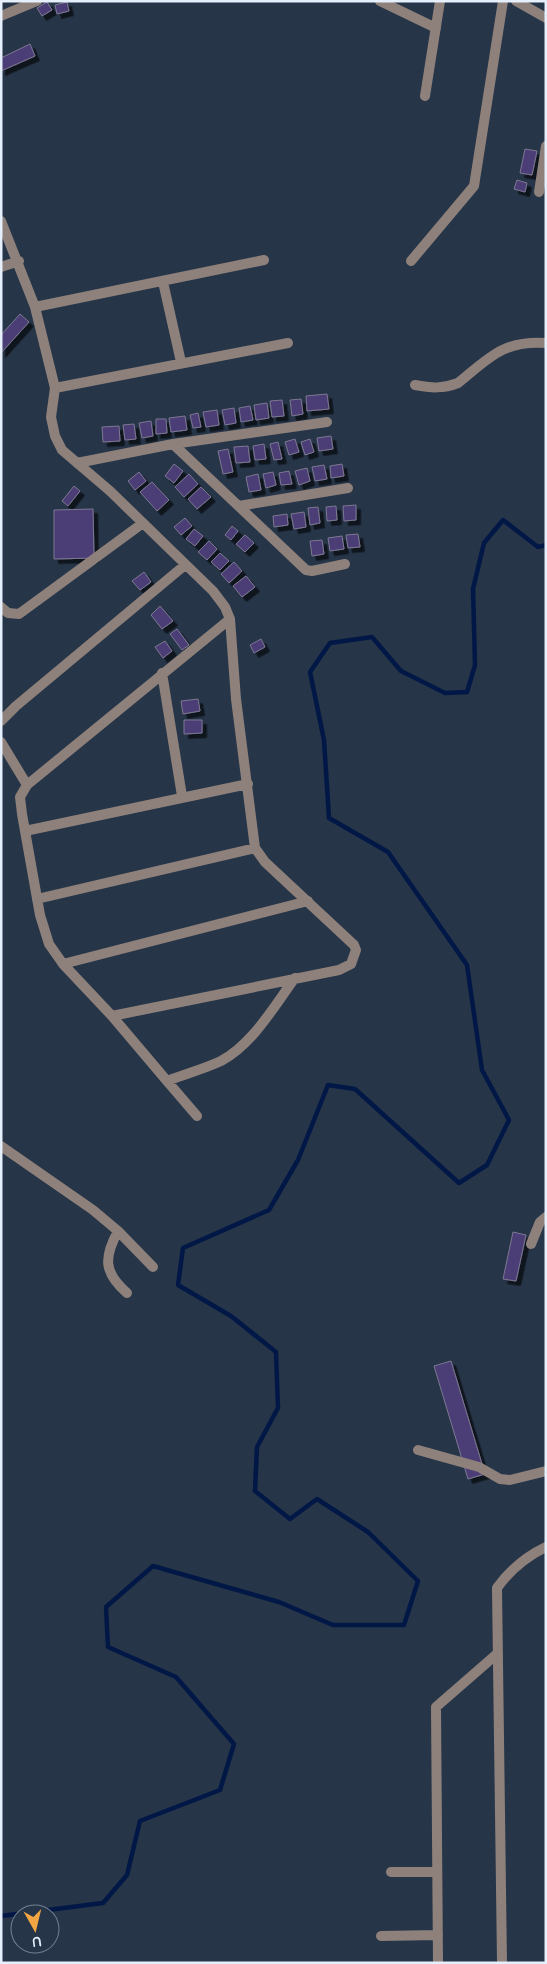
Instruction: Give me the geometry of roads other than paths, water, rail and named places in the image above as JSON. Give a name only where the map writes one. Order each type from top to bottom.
[{"type":"street","points":[[380,1],[436,28]]},
{"type":"street","points":[[425,96],[440,1]]},
{"type":"street","points":[[412,261],[474,186],[503,1]]},
{"type":"street","points":[[516,1],[546,18]]},
{"type":"street","points":[[1,16],[35,2]]},
{"type":"street","points":[[539,192],[546,146]]},
{"type":"street","points":[[1,221],[19,261],[35,307],[55,388],[51,416],[55,436],[62,450],[143,523],[220,599],[230,618],[236,699],[255,848],[265,862],[354,945],[356,954],[348,967],[112,1016]]},
{"type":"street","points":[[35,307],[264,260]]},
{"type":"street","points":[[1,267],[19,261]]},
{"type":"street","points":[[163,282],[181,362]]},
{"type":"street","points":[[55,388],[181,362],[288,343]]},
{"type":"street","points":[[415,386],[430,388],[450,386],[458,383],[502,348],[519,344],[546,343]]},
{"type":"street","points":[[77,463],[173,444],[327,422]]},
{"type":"street","points":[[173,444],[306,570],[312,571],[345,564]]},
{"type":"street","points":[[239,506],[348,488]]},
{"type":"street","points":[[1,607],[10,614],[19,614],[143,523]]},
{"type":"street","points":[[1,721],[185,565]]},
{"type":"street","points":[[196,1116],[112,1016],[62,964],[49,944],[43,930],[20,797],[27,785],[230,618]]},
{"type":"street","points":[[162,673],[182,796]]},
{"type":"street","points":[[1,742],[27,785]]},
{"type":"street","points":[[25,831],[182,796],[248,784]]},
{"type":"street","points":[[37,899],[255,848]]},
{"type":"street","points":[[62,964],[308,902]]},
{"type":"street","points":[[167,1080],[211,1065],[230,1055],[262,1023],[295,978]]},
{"type":"street","points":[[1,1146],[93,1210],[118,1231],[153,1267]]},
{"type":"street","points":[[532,1244],[540,1222],[546,1217]]},
{"type":"street","points":[[118,1231],[109,1248],[107,1260],[111,1274],[127,1293]]},
{"type":"street","points":[[418,1450],[479,1467],[500,1479],[510,1480],[546,1470]]},
{"type":"street","points":[[502,1963],[497,1588],[508,1572],[531,1554],[546,1547]]},
{"type":"street","points":[[438,1963],[436,1707],[498,1653]]},
{"type":"street","points":[[391,1872],[437,1872]]},
{"type":"street","points":[[381,1936],[438,1935]]},
{"type":"waterway","points":[[1,1916],[103,1903],[127,1875],[140,1821],[220,1790],[234,1744],[176,1677],[108,1647],[106,1607],[153,1566],[279,1602],[333,1625],[404,1625],[418,1581],[368,1532],[317,1499],[290,1519],[255,1491],[257,1447],[278,1408],[276,1352],[231,1316],[178,1285],[183,1248],[269,1210],[298,1160],[328,1085],[355,1089],[459,1183],[487,1165],[509,1120],[482,1070],[467,965],[388,852],[329,818],[324,740],[310,672],[330,643],[372,637],[401,671],[445,693],[467,692],[475,665],[473,589],[484,543],[503,520],[538,547],[546,545]]}]
